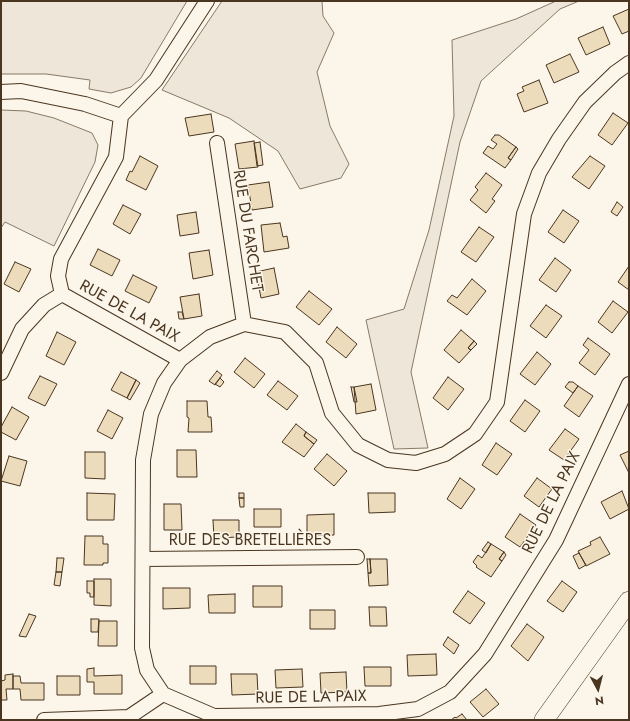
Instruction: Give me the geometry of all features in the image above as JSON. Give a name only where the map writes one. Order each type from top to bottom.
[{"type":"main road","points":[[544,720],[629,601]]},
{"type":"street","points":[[1,373],[22,329],[44,304],[62,294],[58,276],[61,259],[116,157],[122,116],[156,80],[207,1]]},
{"type":"street","points":[[244,324],[285,332],[316,364],[332,413],[358,445],[388,460],[416,463],[445,454],[475,434],[497,402],[524,214],[539,173],[558,139],[585,102],[615,73],[629,63]]},
{"type":"street","points":[[1,92],[21,91],[85,104],[122,116]]},
{"type":"street","name":"RUE DU FARCHET","points":[[217,143],[244,324]]},
{"type":"street","name":"RUE DE LA PAIX","points":[[62,294],[180,360]]},
{"type":"street","name":"RUE DE LA PAIX","points":[[244,324],[210,337],[180,360],[164,383],[151,414],[143,460],[142,648],[147,670],[162,694],[214,716],[379,714],[418,709],[450,692],[485,654],[556,540],[629,384]]},
{"type":"street","name":"RUE DES BRETELLIÈRES","points":[[143,558],[357,557]]},
{"type":"street","points":[[44,720],[130,717],[162,694]]},
{"type":"shaded area","points":[[1,1],[187,1],[141,78],[131,87],[111,93],[89,89],[90,80],[46,74],[1,74]]},
{"type":"shaded area","points":[[222,1],[322,1],[323,16],[334,33],[317,72],[330,126],[349,164],[341,178],[300,189],[278,151],[229,118],[162,90]]},
{"type":"shaded area","points":[[556,1],[579,1],[560,9],[481,81],[460,142],[411,372],[428,448],[394,449],[366,320],[404,309],[429,230],[454,116],[452,40],[516,19]]},
{"type":"shaded area","points":[[1,110],[26,111],[54,118],[92,133],[98,145],[95,162],[54,246],[5,222],[1,228]]},
{"type":"building","points":[[629,9],[629,31],[622,34],[613,16]]},
{"type":"building","points":[[603,27],[610,44],[586,55],[578,38]]},
{"type":"building","points":[[570,54],[579,72],[554,83],[546,65]]},
{"type":"building","points":[[539,80],[548,103],[524,112],[517,94],[524,91],[522,87]]},
{"type":"building","points":[[613,113],[628,123],[612,145],[598,135]]},
{"type":"building","points":[[211,114],[214,132],[189,136],[185,118]]},
{"type":"building","points":[[495,135],[499,135],[516,147],[508,158],[511,160],[505,168],[483,153],[488,146],[493,149],[497,144],[491,140]]},
{"type":"building","points":[[254,141],[258,167],[239,169],[235,144]]},
{"type":"building","points":[[260,142],[263,165],[257,166],[254,143]]},
{"type":"building","points":[[516,147],[518,149],[511,160],[508,158]]},
{"type":"building","points":[[140,156],[158,166],[146,190],[126,180]]},
{"type":"building","points":[[590,156],[605,166],[589,189],[572,177]]},
{"type":"building","points":[[486,173],[502,185],[492,199],[495,201],[486,213],[470,200],[478,190],[475,187]]},
{"type":"building","points":[[269,182],[273,207],[252,210],[248,185]]},
{"type":"building","points":[[617,202],[623,207],[617,216],[611,212]]},
{"type":"building","points":[[123,205],[141,214],[130,234],[113,224]]},
{"type":"building","points":[[563,210],[579,221],[564,243],[548,232]]},
{"type":"building","points":[[196,212],[199,233],[180,236],[177,215]]},
{"type":"building","points":[[280,223],[283,237],[287,236],[289,248],[264,252],[261,225]]},
{"type":"building","points":[[479,227],[494,237],[476,262],[461,252]]},
{"type":"building","points":[[98,249],[120,260],[112,276],[90,265]]},
{"type":"building","points":[[209,250],[213,275],[193,279],[189,253]]},
{"type":"building","points":[[555,258],[571,270],[556,292],[539,280]]},
{"type":"building","points":[[15,262],[31,269],[19,292],[4,284]]},
{"type":"building","points":[[629,266],[629,290],[618,282]]},
{"type":"building","points":[[274,268],[279,294],[261,298],[256,272]]},
{"type":"building","points":[[133,275],[157,287],[149,303],[125,291]]},
{"type":"building","points":[[472,279],[486,291],[467,315],[447,301],[452,295],[457,298]]},
{"type":"building","points":[[309,291],[332,309],[319,325],[296,307]]},
{"type":"building","points":[[199,294],[202,316],[184,319],[180,297]]},
{"type":"building","points":[[613,301],[628,312],[612,333],[598,322]]},
{"type":"building","points":[[546,305],[562,316],[546,338],[530,326]]},
{"type":"building","points":[[178,312],[182,312],[184,319],[179,319]]},
{"type":"building","points":[[337,327],[357,344],[346,358],[326,342]]},
{"type":"building","points":[[461,330],[474,341],[468,348],[471,350],[459,363],[444,350]]},
{"type":"building","points":[[57,332],[76,342],[64,365],[46,356]]},
{"type":"building","points":[[588,338],[610,354],[595,375],[579,363],[589,350],[583,345]]},
{"type":"building","points":[[474,341],[477,344],[471,350],[468,348]]},
{"type":"building","points":[[537,352],[551,364],[535,385],[520,374]]},
{"type":"building","points":[[245,358],[265,374],[254,388],[234,372]]},
{"type":"building","points":[[217,371],[222,375],[215,385],[209,381]]},
{"type":"building","points":[[121,372],[136,380],[127,398],[111,390]]},
{"type":"building","points":[[40,376],[57,384],[45,406],[28,398]]},
{"type":"building","points":[[448,377],[464,389],[448,410],[433,398]]},
{"type":"building","points":[[220,378],[224,382],[220,387],[215,384]]},
{"type":"building","points":[[136,380],[140,383],[130,400],[127,398]]},
{"type":"building","points":[[278,381],[298,396],[287,410],[267,395]]},
{"type":"building","points":[[569,382],[573,382],[578,386],[573,393],[565,387]]},
{"type":"building","points":[[371,384],[376,410],[356,414],[354,387]]},
{"type":"building","points":[[578,386],[593,396],[579,417],[564,406]]},
{"type":"building","points":[[351,387],[354,387],[357,402],[354,402]]},
{"type":"building","points":[[525,400],[540,411],[525,432],[510,421]]},
{"type":"building","points":[[187,401],[207,401],[208,417],[211,417],[212,432],[188,432],[189,418],[187,417]]},
{"type":"building","points":[[12,407],[29,417],[16,440],[1,432],[1,427]]},
{"type":"building","points":[[108,410],[123,418],[112,439],[97,431]]},
{"type":"building","points":[[296,424],[306,432],[304,436],[314,444],[304,457],[282,442]]},
{"type":"building","points":[[565,429],[579,439],[564,460],[549,450]]},
{"type":"building","points":[[306,432],[317,440],[314,444],[304,436]]},
{"type":"building","points":[[496,443],[512,454],[497,475],[482,465]]},
{"type":"building","points":[[177,450],[196,450],[197,477],[177,477]]},
{"type":"building","points":[[629,451],[629,473],[620,455]]},
{"type":"building","points":[[85,452],[105,452],[105,479],[85,478]]},
{"type":"building","points":[[327,454],[347,471],[334,486],[314,469]]},
{"type":"building","points":[[9,456],[27,461],[20,486],[1,481]]},
{"type":"building","points":[[460,478],[475,489],[461,509],[447,499]]},
{"type":"building","points":[[537,478],[552,489],[539,507],[524,496]]},
{"type":"building","points":[[622,491],[629,509],[610,519],[601,502]]},
{"type":"building","points":[[87,493],[115,494],[114,520],[87,520]]},
{"type":"building","points":[[239,493],[244,493],[244,498],[239,498]]},
{"type":"building","points":[[368,493],[395,493],[395,512],[369,513]]},
{"type":"building","points":[[239,498],[244,498],[244,507],[240,507]]},
{"type":"building","points":[[164,504],[181,504],[182,530],[164,530]]},
{"type":"building","points":[[254,509],[281,509],[281,527],[254,527]]},
{"type":"building","points":[[334,514],[334,535],[307,536],[307,515]]},
{"type":"building","points":[[520,514],[536,525],[520,547],[505,537]]},
{"type":"building","points":[[213,520],[239,520],[239,537],[214,538]]},
{"type":"building","points":[[85,536],[103,536],[103,544],[108,544],[108,563],[103,563],[103,565],[84,565]]},
{"type":"building","points":[[600,537],[610,554],[586,566],[578,551],[591,545],[590,542]]},
{"type":"building","points":[[488,542],[491,544],[486,553],[482,550]]},
{"type":"building","points":[[491,544],[504,552],[499,559],[502,561],[491,577],[476,567],[477,566],[473,562],[478,555],[482,558]]},
{"type":"building","points":[[504,552],[506,555],[502,561],[499,559]]},
{"type":"building","points":[[579,553],[586,565],[579,569],[573,556]]},
{"type":"building","points":[[57,558],[64,558],[62,572],[56,572]]},
{"type":"building","points":[[367,559],[370,559],[371,573],[368,573]]},
{"type":"building","points":[[370,559],[387,559],[388,585],[369,586],[368,573],[371,573]]},
{"type":"building","points":[[56,572],[62,572],[60,586],[54,585]]},
{"type":"building","points":[[94,579],[111,579],[111,606],[94,605]]},
{"type":"building","points":[[87,581],[94,581],[94,597],[90,597],[90,593],[87,593]]},
{"type":"building","points":[[562,581],[577,592],[563,612],[547,601]]},
{"type":"building","points":[[253,586],[282,586],[282,607],[253,607]]},
{"type":"building","points":[[163,588],[190,588],[190,608],[163,609]]},
{"type":"building","points":[[468,591],[485,603],[470,624],[453,612]]},
{"type":"building","points":[[235,594],[235,613],[209,613],[208,595]]},
{"type":"building","points":[[369,607],[386,607],[387,626],[370,626]]},
{"type":"building","points":[[310,610],[335,610],[335,629],[310,629]]},
{"type":"building","points":[[29,614],[36,616],[26,637],[19,636]]},
{"type":"building","points":[[91,619],[99,619],[98,632],[91,632]]},
{"type":"building","points":[[99,621],[117,621],[117,646],[98,646]]},
{"type":"building","points":[[527,624],[544,637],[528,661],[511,646]]},
{"type":"building","points":[[448,637],[459,645],[454,654],[443,645]]},
{"type":"building","points":[[436,654],[437,675],[408,676],[407,655]]},
{"type":"building","points":[[190,666],[216,666],[216,684],[190,684]]},
{"type":"building","points":[[364,667],[391,667],[391,686],[365,686]]},
{"type":"building","points":[[94,668],[94,676],[122,675],[122,694],[94,694],[94,682],[87,682],[87,669]]},
{"type":"building","points":[[302,669],[303,687],[276,688],[275,670]]},
{"type":"building","points":[[346,672],[347,692],[321,693],[320,673]]},
{"type":"building","points":[[13,674],[13,689],[6,689],[7,700],[1,700],[1,681],[5,680],[5,675]]},
{"type":"building","points":[[231,674],[257,674],[258,694],[232,695]]},
{"type":"building","points":[[13,676],[20,676],[21,683],[44,683],[44,700],[21,700],[20,689],[13,689]]},
{"type":"building","points":[[57,676],[80,676],[80,695],[57,695]]},
{"type":"building","points":[[486,689],[499,704],[483,717],[470,702]]},
{"type":"building","points":[[462,714],[467,720],[451,720],[455,717],[456,718]]}]
